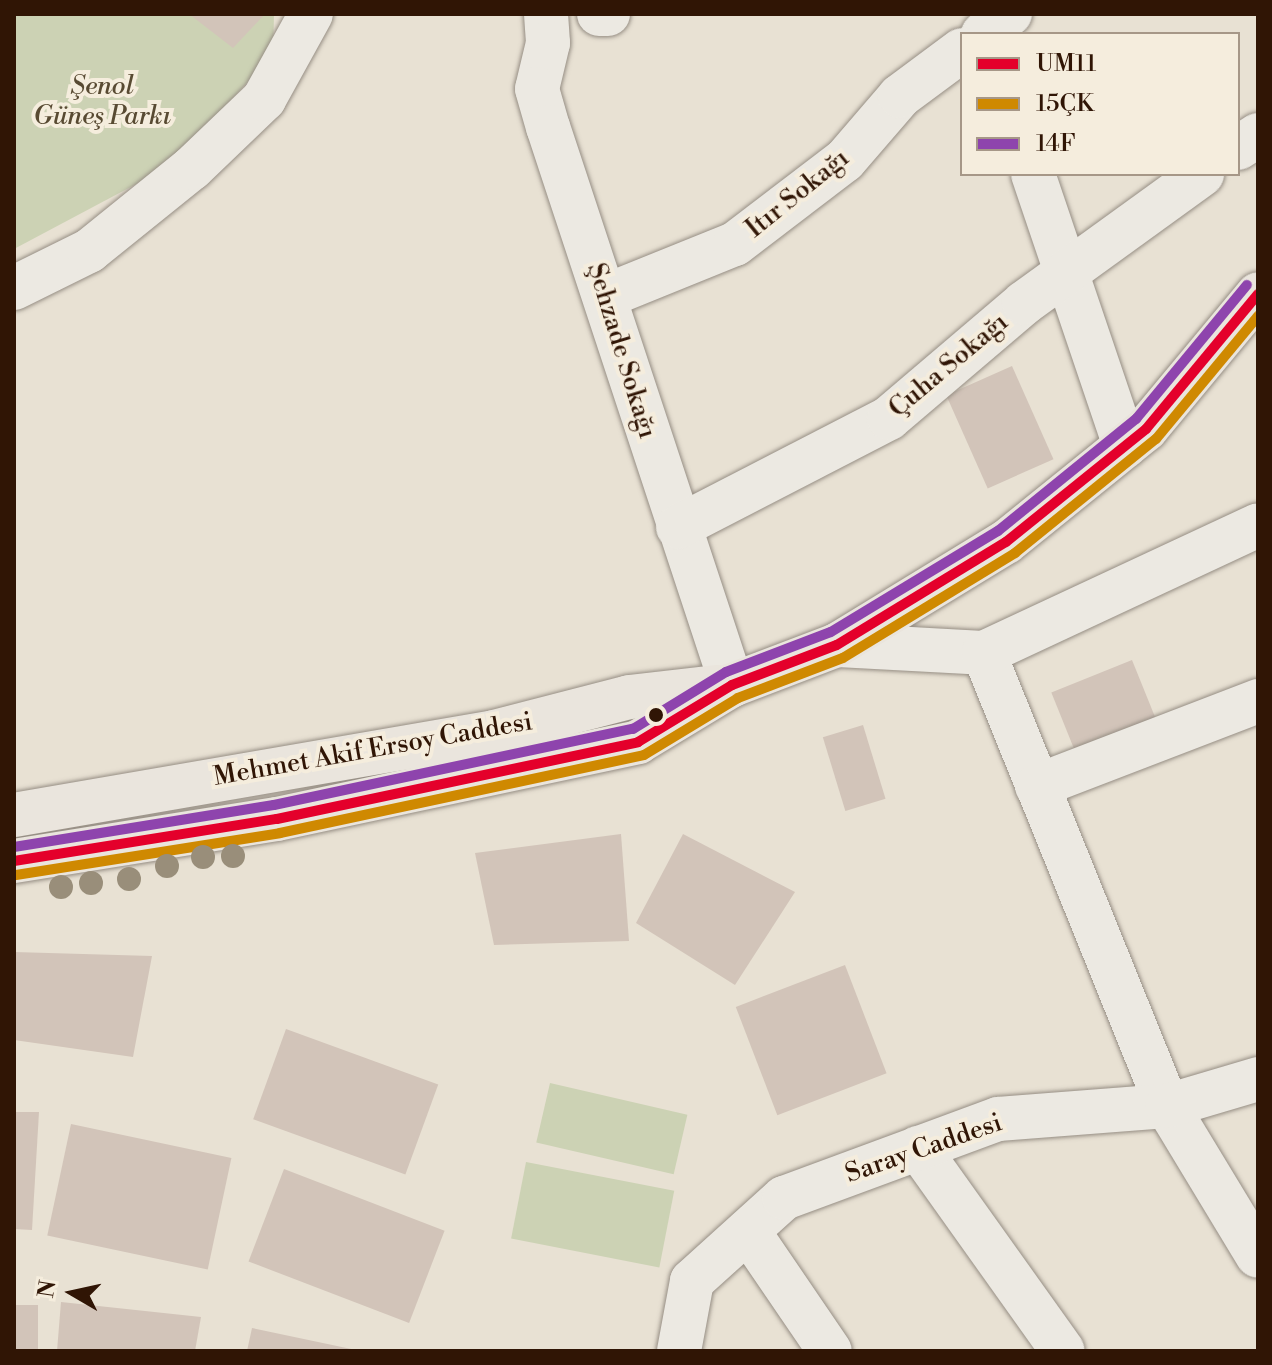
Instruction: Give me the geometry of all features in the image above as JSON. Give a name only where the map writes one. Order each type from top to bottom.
[{"type":"main road","name":"Mehmet Akif Ersoy Caddesi","points":[[14,861],[277,819],[638,742],[732,685],[837,645],[1006,542],[1146,429],[1258,294]]},
{"type":"main road","name":"Mehmet Akif Ersoy Caddesi","points":[[14,815],[494,732],[629,697],[732,685]]},
{"type":"street","name":"Şehzade Sokağı","points":[[546,14],[548,43],[537,89],[732,685]]},
{"type":"street","points":[[599,14],[608,14]]},
{"type":"street","points":[[14,288],[89,251],[192,168],[264,99],[309,17]]},
{"type":"street","name":"Itır Sokağı","points":[[606,296],[735,244],[845,160],[900,96],[960,49]]},
{"type":"street","points":[[1240,147],[1258,135]]},
{"type":"street","points":[[1034,176],[1064,274],[1125,446]]},
{"type":"street","name":"Çuha Sokağı","points":[[678,527],[889,418],[1064,274],[1199,176]]},
{"type":"street","points":[[837,645],[984,653],[1258,525]]},
{"type":"street","points":[[984,653],[1167,1106],[1258,1256]]},
{"type":"street","points":[[1037,786],[1258,701]]},
{"type":"street","name":"Saray Caddesi","points":[[679,1351],[692,1281],[784,1198],[998,1119],[1167,1106],[1258,1079]]},
{"type":"street","points":[[918,1148],[1063,1351]]},
{"type":"street","points":[[748,1231],[830,1351]]},
{"type":"green space","name":"Şenol Güneş Parkı","points":[[14,14],[274,14],[273,54],[172,165],[14,249]]},
{"type":"green space","points":[[550,1083],[687,1115],[674,1174],[536,1142]]},
{"type":"green space","points":[[526,1162],[674,1191],[659,1267],[511,1239]]},
{"type":"building","points":[[189,14],[265,14],[233,48]]},
{"type":"building","points":[[1012,366],[1053,459],[988,488],[946,395]]},
{"type":"building","points":[[1132,660],[1160,730],[1079,762],[1051,693]]},
{"type":"building","points":[[863,725],[886,799],[845,811],[823,737]]},
{"type":"building","points":[[621,834],[629,941],[494,945],[475,853]]},
{"type":"building","points":[[683,834],[795,892],[735,985],[636,923]]},
{"type":"building","points":[[14,952],[152,956],[133,1057],[14,1040]]},
{"type":"building","points":[[845,965],[887,1073],[777,1115],[736,1007]]},
{"type":"building","points":[[286,1029],[438,1084],[405,1175],[253,1119]]},
{"type":"building","points":[[14,1112],[39,1112],[32,1230],[14,1229]]},
{"type":"building","points":[[71,1124],[231,1158],[208,1270],[47,1236]]},
{"type":"building","points":[[284,1169],[445,1231],[409,1323],[249,1261]]},
{"type":"building","points":[[61,1302],[201,1317],[195,1351],[57,1351]]},
{"type":"building","points":[[14,1305],[38,1305],[38,1351],[14,1351]]},
{"type":"building","points":[[252,1328],[356,1350],[356,1351],[247,1351]]},
{"type":"transit line","name":"14F","points":[[14,847],[274,805],[633,729],[726,672],[831,632],[998,531],[1136,419],[1247,285]]},
{"type":"transit line","name":"UM11","points":[[14,861],[277,819],[638,742],[732,685],[837,645],[1006,542],[1146,429],[1258,294]]},
{"type":"transit line","name":"15ÇK","points":[[16,875],[280,833],[644,755],[738,698],[843,658],[1015,553],[1156,439],[1258,316]]}]
